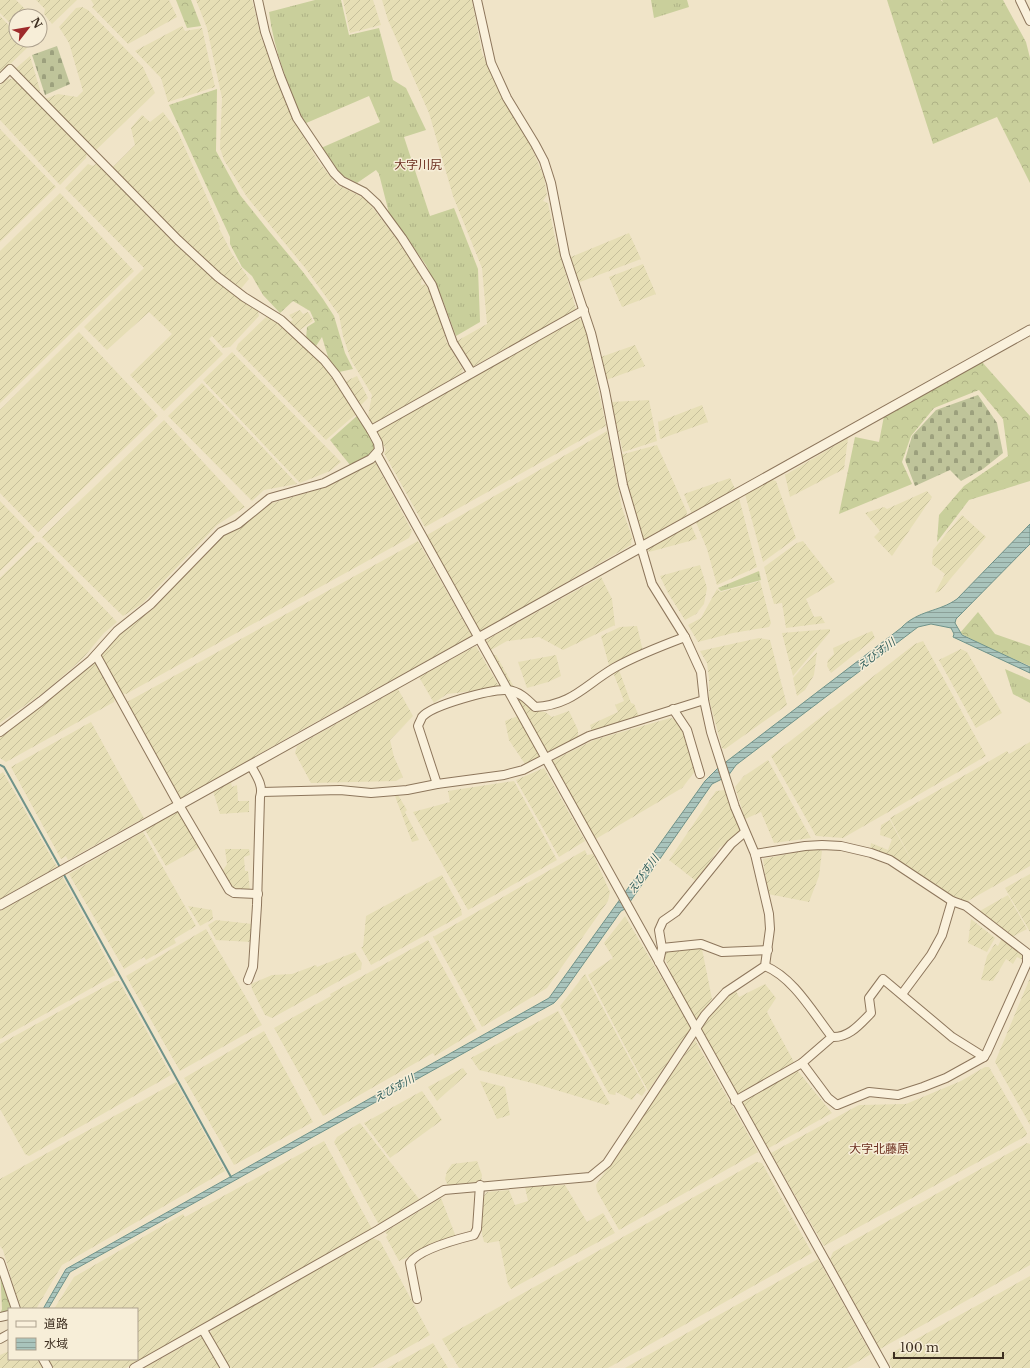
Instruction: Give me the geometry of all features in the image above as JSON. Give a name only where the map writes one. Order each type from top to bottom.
[{"type":"street","points":[[258,0],[265,32],[280,76],[297,118],[327,165],[342,180],[364,192],[377,204],[402,238],[432,285],[453,343],[470,372]]},
{"type":"street","points":[[134,1368],[378,1230],[442,1191],[480,1185],[590,1177],[595,1174],[607,1163],[695,1029],[726,992],[765,966],[768,950],[769,914],[755,854],[745,832],[721,765],[704,700],[701,672],[685,637],[652,584],[623,485],[605,391],[584,310],[565,255],[551,183],[544,161],[497,79],[486,48],[477,0]]},
{"type":"street","points":[[1020,0],[1030,21]]},
{"type":"street","points":[[0,79],[10,69],[178,240],[218,277],[244,297],[280,320],[303,339],[324,360],[336,375],[371,430],[378,443],[379,450],[377,455],[324,483],[270,498],[238,524],[221,532],[151,604],[123,622],[96,655],[41,701],[0,732]]},
{"type":"street","points":[[371,430],[470,372],[584,310]]},
{"type":"street","points":[[0,905],[1030,330]]},
{"type":"street","points":[[377,455],[479,638],[506,690],[885,1368]]},
{"type":"street","points":[[437,784],[418,726],[423,716],[449,703],[474,695],[506,690],[518,692],[535,708],[546,707],[576,696],[614,669],[649,651],[685,637]]},
{"type":"street","points":[[96,655],[179,805],[229,890],[234,893],[258,894]]},
{"type":"street","points":[[262,792],[340,790],[371,793],[408,790],[437,784],[504,775],[523,770],[544,757],[589,736],[704,700]]},
{"type":"street","points":[[673,710],[687,730],[700,774]]},
{"type":"street","points":[[248,980],[253,967],[258,894],[260,797],[262,792],[259,781],[251,766]]},
{"type":"street","points":[[659,962],[662,948],[659,930],[663,921],[676,912],[731,844],[745,832]]},
{"type":"street","points":[[755,854],[805,846],[841,846],[871,853],[890,860],[952,901],[966,906],[1027,953],[1027,963],[984,1057],[946,1078],[898,1095],[869,1092],[837,1105],[828,1098],[802,1063]]},
{"type":"street","points":[[902,994],[931,955],[942,936],[952,901]]},
{"type":"street","points":[[662,948],[701,944],[722,952],[768,950]]},
{"type":"street","points":[[765,966],[774,970],[795,990],[832,1036],[838,1037],[852,1030],[871,1013],[869,998],[883,978],[952,1037],[984,1057]]},
{"type":"street","points":[[735,1101],[802,1063],[832,1036]]},
{"type":"street","points":[[417,1300],[410,1263],[413,1258],[421,1254],[450,1242],[474,1235],[477,1229],[480,1185]]},
{"type":"street","points":[[0,1262],[16,1308]]},
{"type":"street","points":[[203,1330],[225,1368]]},
{"type":"shaded area","points":[[0,0],[16,0],[24,8],[8,8],[8,21],[0,13]]},
{"type":"shaded area","points":[[36,0],[77,0],[52,24],[48,19],[48,8],[44,8]]},
{"type":"shaded area","points":[[91,0],[169,0],[177,17],[128,44],[92,7],[94,5]]},
{"type":"shaded area","points":[[196,0],[252,0],[262,41],[264,41],[294,120],[318,161],[336,184],[366,199],[404,249],[422,278],[421,285],[425,284],[439,310],[446,341],[463,370],[461,374],[374,423],[371,422],[368,416],[372,395],[351,360],[343,336],[339,315],[306,269],[247,197],[224,160],[220,148],[222,98],[207,28]]},
{"type":"shaded area","points":[[343,0],[373,0],[381,25],[350,33]]},
{"type":"shaded area","points":[[382,0],[472,0],[482,53],[500,94],[527,137],[544,177],[547,195],[543,201],[548,203],[555,238],[576,309],[472,367],[457,341],[487,324],[482,268],[453,196],[429,113],[388,20]]},
{"type":"shaded area","points":[[82,7],[88,10],[143,67],[155,93],[95,151],[45,99],[58,94],[77,97],[83,91],[69,43],[59,27],[76,8]]},
{"type":"shaded area","points":[[0,16],[8,24],[8,48],[27,48],[0,74]]},
{"type":"shaded area","points":[[182,26],[185,31],[202,28],[215,87],[168,102],[161,78],[135,51]]},
{"type":"shaded area","points":[[30,56],[40,90],[38,93],[15,69]]},
{"type":"shaded area","points":[[8,79],[15,79],[87,153],[86,158],[60,185],[0,120],[0,85]]},
{"type":"shaded area","points":[[163,112],[178,132],[220,227],[219,228],[232,254],[249,279],[239,291],[194,251],[112,168],[135,145],[131,128],[142,115],[150,122]]},
{"type":"shaded area","points":[[0,129],[56,187],[0,242]]},
{"type":"shaded area","points":[[97,163],[199,265],[242,301],[258,311],[259,316],[230,347],[223,348],[212,336],[209,339],[223,354],[164,411],[130,375],[172,334],[149,312],[107,350],[84,327],[144,268],[65,188],[88,164],[93,166]]},
{"type":"shaded area","points":[[60,193],[134,271],[0,403],[0,251]]},
{"type":"shaded area","points":[[629,233],[641,259],[580,282],[577,280],[571,257]]},
{"type":"shaded area","points":[[643,264],[656,294],[622,307],[609,277]]},
{"type":"shaded area","points":[[300,310],[303,314],[308,312],[313,321],[297,332],[287,324],[293,320],[289,315]]},
{"type":"shaded area","points":[[266,317],[271,317],[321,360],[334,377],[356,414],[326,440],[236,349],[238,344]]},
{"type":"shaded area","points":[[576,317],[584,322],[606,426],[425,527],[384,453],[386,450],[375,429]]},
{"type":"shaded area","points":[[79,332],[158,416],[38,532],[0,493],[0,410]]},
{"type":"shaded area","points":[[635,345],[645,366],[606,380],[601,357]]},
{"type":"shaded area","points":[[232,352],[341,462],[330,471],[300,483],[203,380]]},
{"type":"shaded area","points":[[357,376],[368,398],[358,408],[344,382]]},
{"type":"shaded area","points":[[202,383],[297,484],[264,490],[252,501],[168,416]]},
{"type":"shaded area","points":[[649,400],[657,441],[623,452],[611,402]]},
{"type":"shaded area","points":[[702,405],[708,422],[660,439],[658,422]]},
{"type":"shaded area","points":[[164,420],[245,507],[217,525],[142,604],[123,616],[42,537]]},
{"type":"shaded area","points":[[607,431],[622,508],[632,537],[631,545],[482,631],[478,630],[426,537],[427,535]]},
{"type":"shaded area","points":[[848,438],[844,469],[790,497],[785,475]]},
{"type":"shaded area","points":[[657,445],[687,512],[686,516],[643,540],[632,508],[620,455]]},
{"type":"shaded area","points":[[375,462],[412,531],[409,538],[126,694],[121,693],[100,655],[122,629],[152,610],[224,534],[241,527],[266,505],[323,488]]},
{"type":"shaded area","points":[[730,478],[735,489],[692,514],[684,494]]},
{"type":"shaded area","points":[[772,480],[776,481],[796,538],[763,562],[745,494]]},
{"type":"shaded area","points":[[927,491],[932,497],[892,556],[874,537],[880,531],[865,513],[884,507],[887,509]]},
{"type":"shaded area","points":[[739,498],[757,567],[717,585],[707,549],[696,522]]},
{"type":"shaded area","points":[[0,501],[35,537],[0,571]]},
{"type":"shaded area","points":[[962,515],[986,537],[940,591],[935,593],[945,574],[932,564],[933,550]]},
{"type":"shaded area","points":[[691,525],[697,539],[649,552],[647,549]]},
{"type":"shaded area","points":[[418,541],[472,636],[296,733],[181,799],[127,702]]},
{"type":"shaded area","points":[[803,541],[835,582],[806,599],[814,617],[821,616],[825,623],[786,628],[782,603],[774,604],[764,567],[797,543]]},
{"type":"shaded area","points":[[40,542],[117,622],[104,633],[83,658],[47,690],[0,723],[0,578],[36,543]]},
{"type":"shaded area","points":[[700,565],[707,588],[704,604],[696,614],[685,620],[668,593],[660,576]]},
{"type":"shaded area","points":[[601,577],[612,599],[615,625],[563,650],[539,637],[507,641],[491,650],[486,640]]},
{"type":"shaded area","points":[[760,581],[771,623],[769,627],[733,633],[698,642],[688,625],[701,618],[717,589],[721,592]]},
{"type":"shaded area","points":[[637,626],[643,651],[610,669],[601,636],[620,627]]},
{"type":"shaded area","points":[[830,629],[830,632],[793,676],[782,633]]},
{"type":"shaded area","points":[[872,631],[875,638],[831,673],[827,666],[828,660],[834,654],[833,648]]},
{"type":"shaded area","points":[[759,638],[770,640],[787,705],[725,749],[722,748],[709,699],[707,663],[700,651]]},
{"type":"shaded area","points":[[923,641],[986,756],[843,838],[816,836],[771,756],[915,644]]},
{"type":"shaded area","points":[[476,646],[500,688],[447,694],[434,703],[419,677]]},
{"type":"shaded area","points":[[961,649],[967,652],[1002,713],[976,728],[939,660]]},
{"type":"shaded area","points":[[817,652],[814,675],[805,690],[797,696],[793,678]]},
{"type":"shaded area","points":[[496,655],[514,687],[508,688],[491,656]]},
{"type":"shaded area","points":[[556,655],[561,676],[548,682],[527,688],[518,662]]},
{"type":"shaded area","points":[[95,660],[115,697],[114,702],[6,762],[0,758],[0,736]]},
{"type":"shaded area","points":[[619,670],[631,703],[634,704],[639,717],[592,732],[590,725],[618,712],[615,705],[624,701],[613,672]]},
{"type":"shaded area","points":[[398,689],[413,716],[390,740],[394,757],[403,777],[396,781],[311,783],[295,753],[297,746]]},
{"type":"shaded area","points":[[521,698],[532,710],[545,712],[552,717],[569,711],[578,730],[578,738],[549,751],[545,751],[518,701]]},
{"type":"shaded area","points":[[518,716],[538,753],[538,757],[525,764],[509,740],[505,721]]},
{"type":"shaded area","points":[[670,718],[676,719],[685,734],[697,769],[682,788],[594,840],[550,762],[594,740]]},
{"type":"shaded area","points":[[91,722],[144,818],[68,860],[66,856],[61,859],[11,767]]},
{"type":"shaded area","points":[[1030,742],[1030,866],[966,902],[947,896],[916,874],[917,872],[890,818],[1007,751],[1009,754]]},
{"type":"shaded area","points":[[768,760],[811,838],[774,843],[761,812],[745,819],[735,787],[744,776]]},
{"type":"shaded area","points":[[544,768],[585,841],[559,857],[516,780]]},
{"type":"shaded area","points":[[3,772],[57,867],[0,899],[0,774]]},
{"type":"shaded area","points":[[514,781],[557,860],[468,910],[413,812],[450,802],[448,791]]},
{"type":"shaded area","points":[[231,782],[232,787],[237,785],[238,801],[249,801],[249,812],[220,814],[213,791]]},
{"type":"shaded area","points":[[725,790],[739,827],[739,832],[728,843],[720,847],[696,881],[669,860],[716,791]]},
{"type":"shaded area","points":[[398,795],[407,810],[405,812],[419,840],[412,842],[395,796]]},
{"type":"shaded area","points":[[179,811],[200,847],[166,866],[145,830]]},
{"type":"shaded area","points":[[890,820],[917,872],[915,873],[870,850],[871,843],[888,850],[892,839],[880,835],[881,825]]},
{"type":"shaded area","points":[[143,832],[196,926],[174,939],[176,943],[146,960],[144,957],[124,969],[69,874]]},
{"type":"shaded area","points":[[817,848],[822,851],[819,876],[809,902],[768,894],[763,859]]},
{"type":"shaded area","points":[[225,849],[249,849],[250,855],[244,857],[245,871],[248,871],[250,891],[234,891],[222,872],[227,864]]},
{"type":"shaded area","points":[[585,850],[587,855],[593,854],[610,892],[608,901],[547,988],[482,1027],[433,937]]},
{"type":"shaded area","points":[[1030,874],[1030,932],[1005,888]]},
{"type":"shaded area","points":[[442,875],[461,909],[462,915],[371,965],[361,947],[363,947],[366,916]]},
{"type":"shaded area","points":[[62,876],[115,975],[0,1039],[0,911]]},
{"type":"shaded area","points":[[1008,895],[1027,929],[1012,937],[978,912]]},
{"type":"shaded area","points":[[188,906],[212,910],[213,919],[200,926]]},
{"type":"shaded area","points":[[625,916],[691,1028],[648,1091],[588,975],[613,958],[604,943]]},
{"type":"shaded area","points":[[971,919],[995,938],[987,952],[968,943]]},
{"type":"shaded area","points":[[216,920],[252,924],[251,942],[216,940],[208,925]]},
{"type":"shaded area","points":[[206,929],[262,1025],[180,1071],[126,976]]},
{"type":"shaded area","points":[[1002,938],[1023,954],[1023,960],[1017,957],[1013,964],[1006,959],[993,981],[981,980],[987,956],[995,944],[998,946]]},
{"type":"shaded area","points":[[428,940],[477,1030],[435,1056],[433,1053],[323,1116],[274,1028],[331,996],[330,994]]},
{"type":"shaded area","points":[[695,947],[702,949],[712,999],[696,1020],[670,977],[672,976],[664,956],[664,949]]},
{"type":"shaded area","points":[[355,952],[362,963],[361,969],[272,1018],[265,1015],[251,984],[272,975],[292,974],[316,965],[317,967]]},
{"type":"shaded area","points":[[585,974],[646,1090],[642,1096],[637,1093],[632,1100],[616,1092],[615,1095],[609,1094],[560,1006]]},
{"type":"shaded area","points":[[1030,978],[1030,1125],[995,1062]]},
{"type":"shaded area","points":[[115,981],[119,981],[171,1075],[29,1156],[25,1154],[0,1109],[0,1044]]},
{"type":"shaded area","points":[[765,984],[776,998],[767,1012],[795,1064],[738,1094],[736,1093],[701,1031],[700,1026],[723,998],[735,989],[739,997]]},
{"type":"shaded area","points":[[558,1011],[610,1104],[606,1105],[536,1084],[479,1070],[471,1058]]},
{"type":"shaded area","points":[[264,1031],[313,1122],[234,1165],[184,1078]]},
{"type":"shaded area","points":[[695,1040],[758,1152],[619,1230],[597,1191],[596,1185]]},
{"type":"shaded area","points":[[985,1067],[989,1067],[1027,1133],[1026,1136],[824,1246],[771,1153],[859,1105],[906,1104],[961,1081]]},
{"type":"shaded area","points":[[463,1068],[467,1074],[437,1101],[428,1087]]},
{"type":"shaded area","points":[[797,1070],[832,1113],[767,1149],[741,1104],[743,1101]]},
{"type":"shaded area","points":[[480,1081],[505,1087],[510,1115],[497,1119]]},
{"type":"shaded area","points":[[176,1082],[225,1171],[62,1265],[37,1308],[20,1308],[3,1250],[0,1246],[0,1179]]},
{"type":"shaded area","points":[[422,1091],[442,1120],[390,1158],[364,1123]]},
{"type":"shaded area","points":[[360,1123],[419,1199],[381,1225],[378,1223],[334,1142],[337,1137]]},
{"type":"shaded area","points":[[324,1141],[372,1229],[126,1368],[53,1368],[49,1360],[138,1360],[138,1308],[55,1308],[74,1277],[183,1214],[185,1217]]},
{"type":"shaded area","points":[[1027,1143],[1030,1144],[1030,1265],[880,1349],[830,1259],[833,1252]]},
{"type":"shaded area","points":[[477,1161],[482,1175],[481,1182],[448,1186],[445,1179],[447,1171],[452,1164]]},
{"type":"shaded area","points":[[756,1162],[762,1163],[812,1253],[608,1368],[459,1368],[442,1339]]},
{"type":"shaded area","points":[[565,1185],[587,1222],[603,1213],[615,1233],[511,1289],[508,1284],[499,1241],[488,1243],[484,1242],[482,1234],[482,1198],[487,1192],[509,1190],[515,1205],[528,1201],[525,1187]]},
{"type":"shaded area","points":[[441,1198],[456,1237],[399,1261],[386,1237],[388,1235],[385,1232]]},
{"type":"shaded area","points":[[372,1238],[380,1241],[430,1335],[371,1368],[230,1368],[210,1333],[213,1328]]},
{"type":"shaded area","points":[[818,1259],[871,1354],[847,1368],[625,1368]]},
{"type":"shaded area","points":[[1030,1276],[1030,1368],[892,1368],[889,1363],[893,1352]]},
{"type":"shaded area","points":[[202,1336],[220,1368],[144,1368]]},
{"type":"shaded area","points":[[433,1343],[448,1368],[387,1368]]},
{"type":"shaded area","points":[[8,1351],[8,1360],[38,1360],[42,1368],[0,1368],[0,1355]]},
{"type":"green space","points":[[176,0],[191,0],[201,26],[187,28]]},
{"type":"green space","points":[[315,0],[341,0],[349,35],[379,28],[393,80],[406,88],[426,130],[404,137],[430,216],[454,208],[478,269],[480,322],[456,336],[443,301],[426,265],[389,213],[379,174],[376,170],[357,183],[341,175],[321,148],[380,122],[369,96],[304,124],[278,55],[269,12]]},
{"type":"green space","points":[[651,0],[687,0],[689,7],[654,18]]},
{"type":"green space","points":[[887,0],[941,0],[943,2],[942,0],[1003,0],[1026,42],[1030,58],[1030,183],[997,117],[933,144]]},
{"type":"green space","points":[[57,46],[70,84],[45,95],[32,55]]},
{"type":"green space","points":[[217,89],[216,151],[240,195],[303,272],[334,316],[345,353],[353,369],[339,372],[329,360],[322,337],[316,346],[306,339],[307,327],[315,322],[310,311],[293,301],[280,313],[263,295],[252,276],[242,267],[230,244],[230,237],[169,105]]},
{"type":"green space","points":[[982,362],[1030,416],[1030,481],[969,500],[937,542],[939,515],[964,486],[1008,456],[1003,419],[979,390],[934,408],[911,436],[902,462],[912,484],[839,514],[855,437],[879,442],[884,416]]},
{"type":"green space","points":[[978,395],[997,423],[1003,453],[983,469],[961,481],[950,470],[915,486],[905,460],[912,436],[936,410]]},
{"type":"green space","points":[[358,415],[370,433],[375,447],[374,452],[350,465],[330,440]]},
{"type":"green space","points":[[759,571],[761,580],[721,591],[718,588]]},
{"type":"green space","points":[[978,612],[995,634],[1030,646],[1030,666],[982,645],[960,633]]},
{"type":"green space","points":[[1005,669],[1030,680],[1030,703],[1013,694]]},
{"type":"green space","points":[[0,1268],[13,1308],[8,1308],[8,1312],[0,1314],[2,1309]]},
{"type":"water","name":"えびす川","points":[[1030,524],[1030,544],[956,619],[955,623],[962,635],[1030,667],[1030,673],[953,637],[954,634],[951,628],[931,624],[918,627],[736,765],[728,776],[712,784],[625,909],[621,911],[554,1003],[70,1272],[49,1308],[44,1308],[66,1269],[549,998],[705,781],[718,768],[908,622],[921,614],[957,599]]},
{"type":"waterway","points":[[0,765],[4,767],[61,869]]},
{"type":"waterway","points":[[63,873],[231,1177]]},
{"type":"district","name":"大字川尻","points":[[418,164]]},
{"type":"district","name":"大字北藤原","points":[[879,1148]]}]
